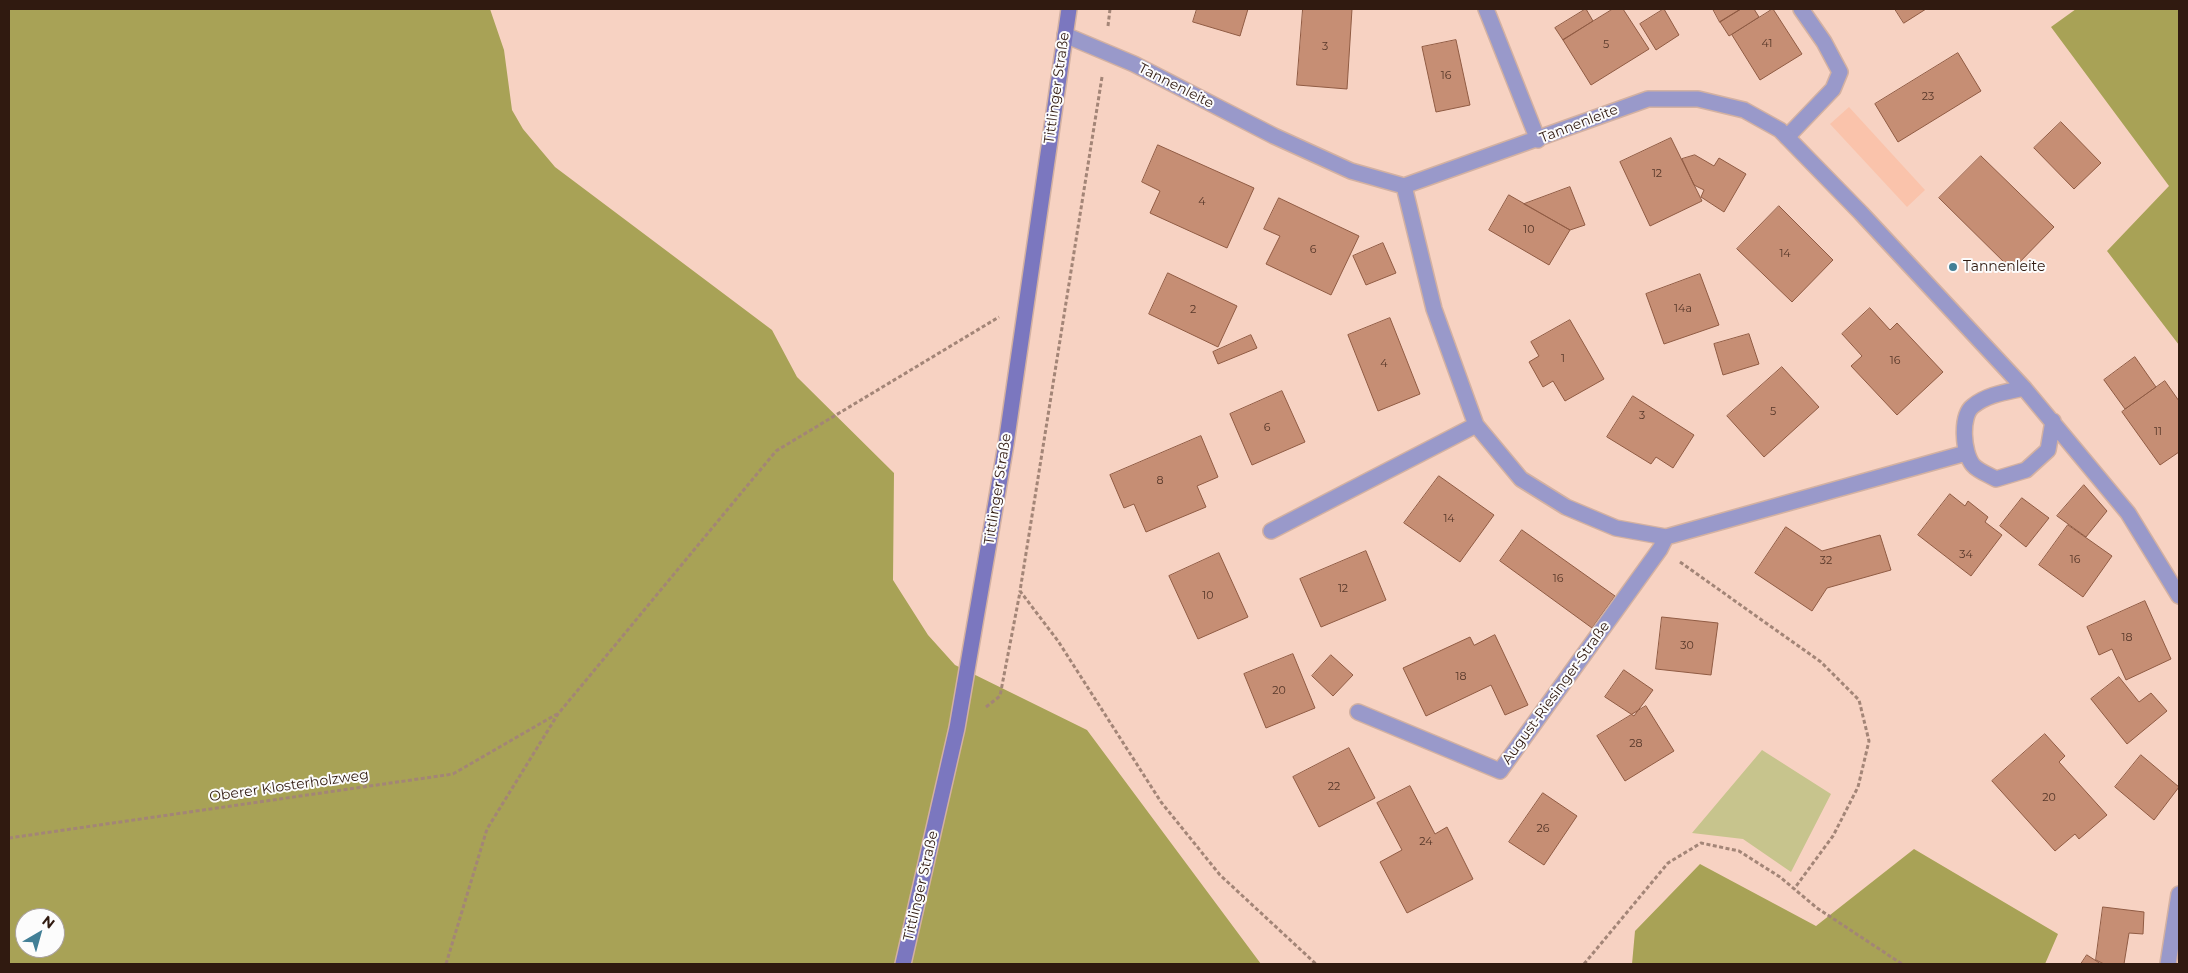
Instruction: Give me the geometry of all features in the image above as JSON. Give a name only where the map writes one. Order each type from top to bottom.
[{"type":"street","name":"Tittlinger Straße","points":[[903,964],[957,728],[1006,444],[1069,9]]},
{"type":"street","points":[[1486,9],[1538,140]]},
{"type":"street","points":[[1787,137],[1833,89],[1840,72],[1824,42],[1802,9]]},
{"type":"street","name":"Tannenleite","points":[[1065,35],[1134,64],[1274,136],[1351,171],[1404,186],[1538,140],[1608,112],[1648,99],[1698,98],[1744,110],[1780,130],[1862,213],[2024,388],[2128,513],[2179,596]]},
{"type":"street","points":[[1404,186],[1434,310],[1476,425],[1521,479],[1566,507],[1616,528],[1663,543],[1966,453]]},
{"type":"street","points":[[2024,388],[1995,394],[1971,407],[1964,426],[1966,453],[1973,466],[1996,479],[2026,470],[2048,450],[2053,421]]},
{"type":"street","points":[[1272,531],[1476,425]]},
{"type":"street","name":"August-Riesinger-Straße","points":[[1358,712],[1500,771],[1663,543]]},
{"type":"street","points":[[2168,964],[2179,894]]},
{"type":"path","points":[[957,728],[1000,696],[1020,591],[1106,53],[1110,9]]},
{"type":"path","points":[[446,964],[487,829],[558,714],[776,451],[1027,299]]},
{"type":"path","points":[[1663,543],[1821,662],[1860,700],[1869,741],[1858,787],[1833,836],[1794,889]]},
{"type":"path","points":[[1020,591],[1058,641],[1161,802],[1220,875],[1316,964]]},
{"type":"path","name":"Oberer Klosterholzweg","points":[[9,838],[453,774],[558,714]]},
{"type":"path","points":[[1584,964],[1668,863],[1701,843],[1739,850],[1794,889],[1817,908],[1902,964]]},
{"type":"shaded area","points":[[9,9],[490,9],[504,50],[512,110],[523,129],[555,167],[772,330],[797,377],[894,473],[893,580],[928,635],[955,665],[1087,730],[1261,964],[9,964]]},
{"type":"shaded area","points":[[2076,9],[2179,9],[2179,345],[2107,251],[2169,186],[2051,27]]},
{"type":"shaded area","points":[[1849,107],[1925,190],[1907,207],[1830,124]]},
{"type":"shaded area","points":[[1762,750],[1831,794],[1791,872],[1743,839],[1692,833]]},
{"type":"shaded area","points":[[1914,849],[2058,934],[2045,964],[1632,964],[1635,931],[1700,864],[1816,926]]},
{"type":"building","points":[[1197,9],[1248,9],[1240,36],[1193,22]]},
{"type":"building","points":[[1303,9],[1352,9],[1347,89],[1297,85]]},
{"type":"building","points":[[1586,9],[1593,21],[1563,40],[1555,28]]},
{"type":"building","points":[[1613,9],[1623,9],[1649,49],[1591,85],[1563,40]]},
{"type":"building","points":[[1664,9],[1679,35],[1656,50],[1640,24]]},
{"type":"building","points":[[1713,9],[1741,9],[1720,22]]},
{"type":"building","points":[[1741,9],[1754,9],[1759,17],[1729,36],[1720,22]]},
{"type":"building","points":[[1773,9],[1802,54],[1760,80],[1732,35]]},
{"type":"building","points":[[1895,9],[1926,9],[1904,23]]},
{"type":"building","points":[[1456,40],[1470,105],[1436,112],[1422,47]]},
{"type":"building","points":[[1958,53],[1981,91],[1898,142],[1875,104]]},
{"type":"building","points":[[2061,122],[2101,163],[2074,189],[2034,148]]},
{"type":"building","points":[[1671,138],[1702,201],[1650,226],[1620,162]]},
{"type":"building","points":[[1158,145],[1254,188],[1227,248],[1150,213],[1160,191],[1142,182]]},
{"type":"building","points":[[1695,155],[1714,166],[1719,158],[1746,174],[1724,212],[1701,197],[1704,190],[1694,185],[1682,159]]},
{"type":"building","points":[[1981,156],[2054,227],[2012,270],[1939,198]]},
{"type":"building","points":[[1570,187],[1585,225],[1570,230],[1524,204]]},
{"type":"building","points":[[1509,195],[1570,230],[1549,265],[1489,230]]},
{"type":"building","points":[[1279,198],[1359,236],[1331,295],[1266,264],[1280,236],[1264,229]]},
{"type":"building","points":[[1779,206],[1833,260],[1792,302],[1737,249]]},
{"type":"building","points":[[1383,243],[1396,273],[1366,285],[1353,256]]},
{"type":"building","points":[[1168,273],[1237,306],[1218,347],[1149,314]]},
{"type":"building","points":[[1700,274],[1719,325],[1664,344],[1646,294]]},
{"type":"building","points":[[1870,308],[1890,330],[1897,323],[1943,372],[1897,415],[1851,366],[1862,356],[1842,334]]},
{"type":"building","points":[[1390,318],[1420,394],[1378,411],[1348,335]]},
{"type":"building","points":[[1570,320],[1604,379],[1565,401],[1553,381],[1543,387],[1529,362],[1539,356],[1531,342]]},
{"type":"building","points":[[1749,334],[1759,364],[1723,375],[1714,344]]},
{"type":"building","points":[[1251,335],[1257,348],[1218,364],[1213,352]]},
{"type":"building","points":[[2135,357],[2156,387],[2125,409],[2104,380]]},
{"type":"building","points":[[1782,367],[1819,407],[1764,457],[1727,416]]},
{"type":"building","points":[[2165,381],[2179,401],[2179,452],[2160,465],[2122,412]]},
{"type":"building","points":[[1282,391],[1305,442],[1252,465],[1230,414]]},
{"type":"building","points":[[1633,396],[1694,435],[1673,468],[1656,457],[1651,464],[1607,437]]},
{"type":"building","points":[[1201,436],[1218,477],[1197,486],[1206,507],[1146,532],[1134,504],[1124,508],[1110,475]]},
{"type":"building","points":[[1439,476],[1494,515],[1460,562],[1404,523]]},
{"type":"building","points":[[2084,485],[2107,511],[2086,537],[2057,516]]},
{"type":"building","points":[[1950,494],[1965,506],[1968,501],[1988,517],[1985,522],[2002,535],[1971,576],[1918,535]]},
{"type":"building","points":[[2022,498],[2049,518],[2026,547],[2000,526]]},
{"type":"building","points":[[2068,525],[2112,556],[2083,597],[2039,565]]},
{"type":"building","points":[[1786,527],[1822,551],[1880,535],[1891,570],[1827,588],[1812,611],[1755,573]]},
{"type":"building","points":[[1522,530],[1615,596],[1592,628],[1500,561]]},
{"type":"building","points":[[1366,551],[1386,600],[1321,627],[1300,579]]},
{"type":"building","points":[[1219,553],[1248,617],[1198,639],[1169,576]]},
{"type":"building","points":[[2145,601],[2171,659],[2126,680],[2112,649],[2099,655],[2087,627]]},
{"type":"building","points":[[1662,617],[1718,623],[1711,675],[1656,669]]},
{"type":"building","points":[[1495,635],[1528,705],[1505,715],[1491,685],[1426,716],[1403,668],[1470,637],[1474,645]]},
{"type":"building","points":[[1293,654],[1315,708],[1266,728],[1244,674]]},
{"type":"building","points":[[1331,655],[1353,675],[1333,696],[1312,676]]},
{"type":"building","points":[[1624,670],[1653,690],[1634,716],[1605,697]]},
{"type":"building","points":[[2119,677],[2139,702],[2151,693],[2167,711],[2127,744],[2091,699]]},
{"type":"building","points":[[1646,706],[1674,751],[1625,781],[1597,736]]},
{"type":"building","points":[[2045,734],[2065,756],[2059,762],[2107,815],[2079,839],[2075,834],[2055,851],[1992,781]]},
{"type":"building","points":[[1349,748],[1375,798],[1319,827],[1293,777]]},
{"type":"building","points":[[2141,755],[2179,787],[2154,820],[2115,787]]},
{"type":"building","points":[[1410,786],[1435,834],[1447,827],[1473,879],[1407,913],[1380,862],[1402,850],[1377,803]]},
{"type":"building","points":[[1543,793],[1577,816],[1544,865],[1509,842]]},
{"type":"building","points":[[2103,907],[2144,912],[2143,934],[2129,933],[2124,964],[2104,964],[2096,960]]},
{"type":"building","points":[[2087,955],[2101,964],[2081,964]]},
{"type":"place","name":"Tannenleite","points":[[1953,267]]}]
